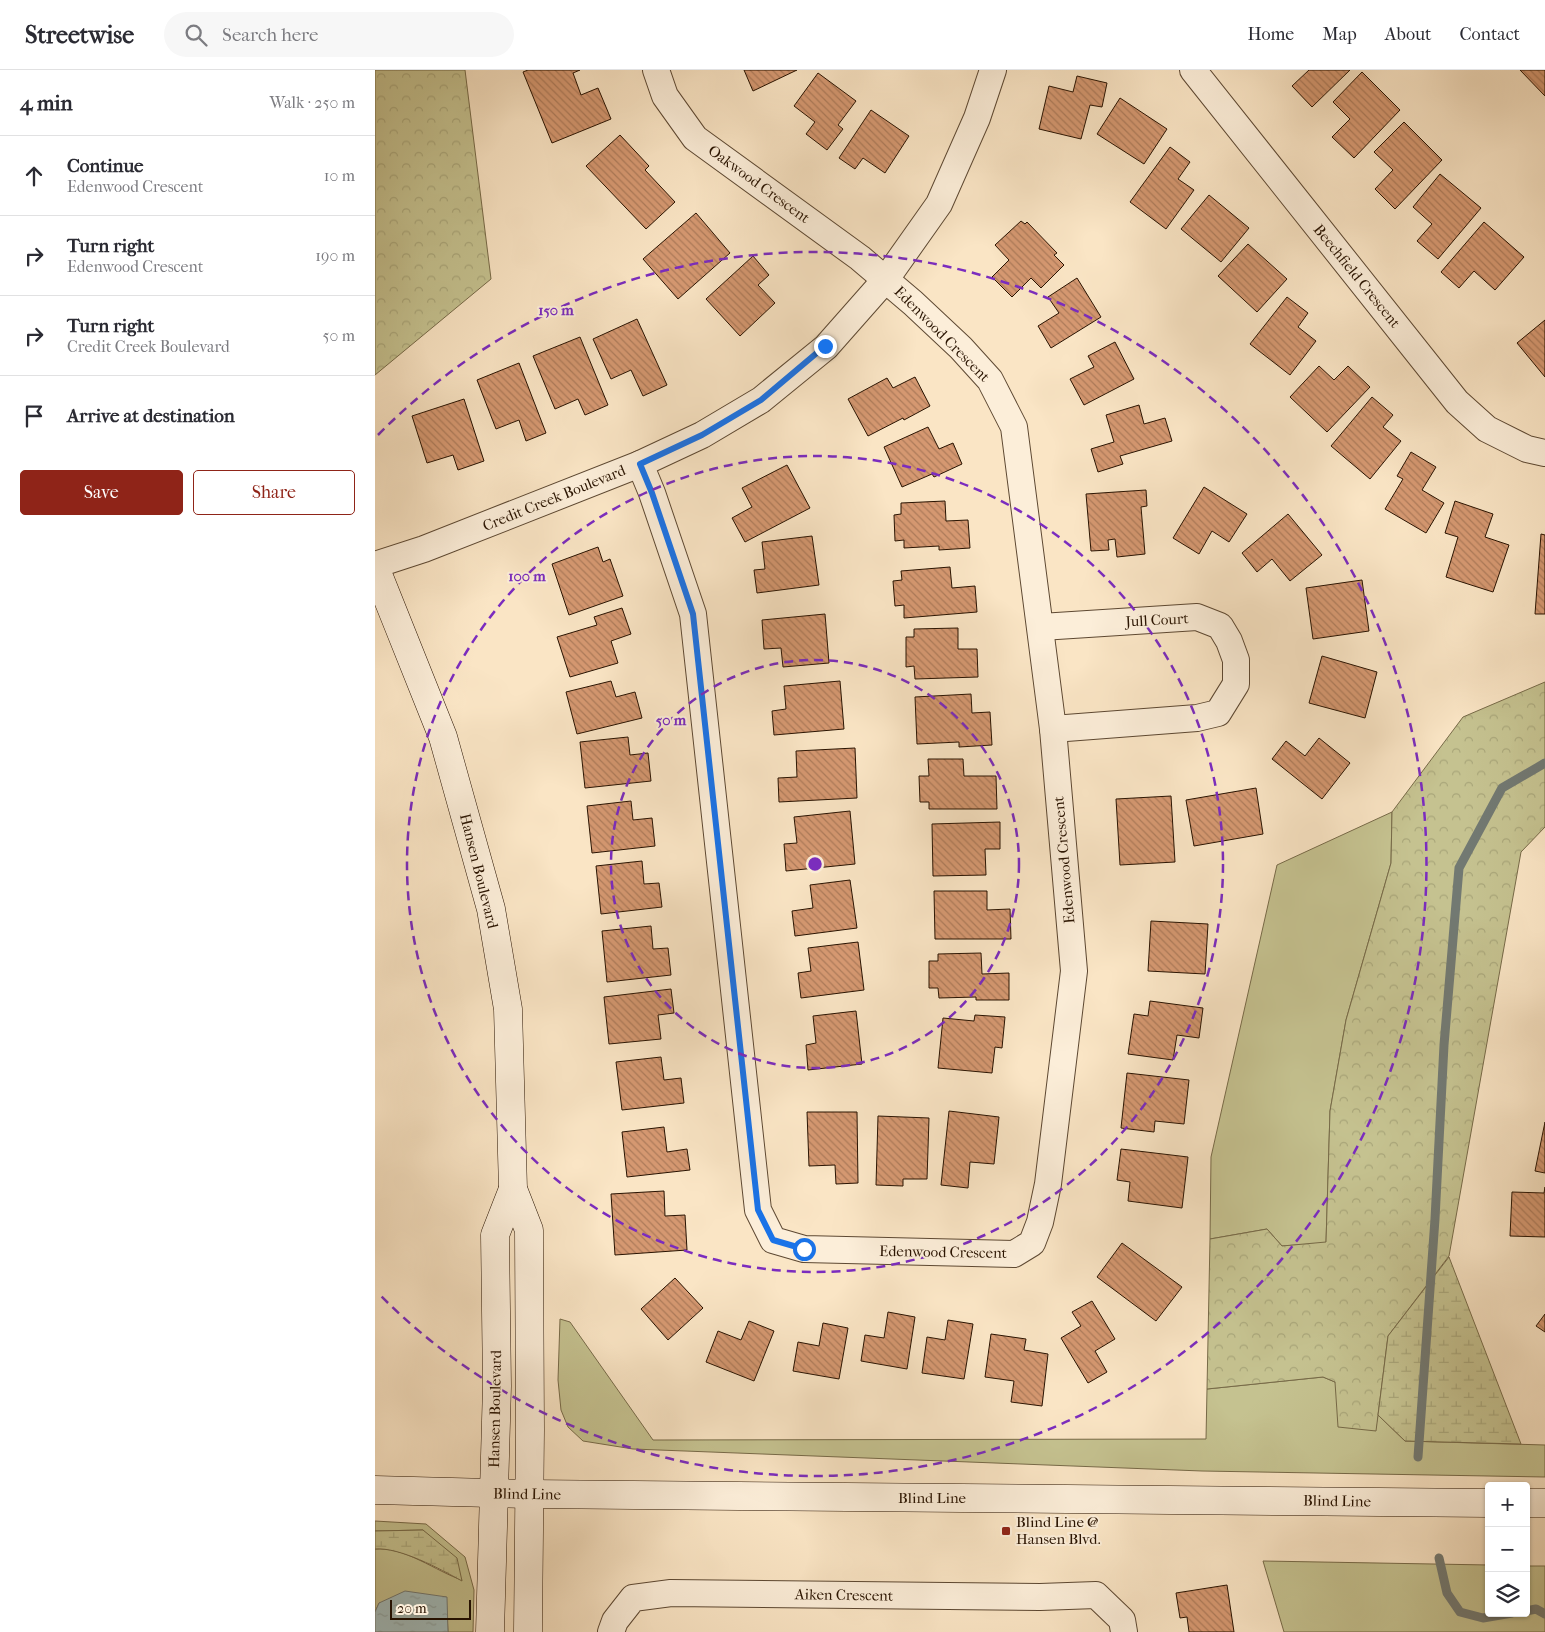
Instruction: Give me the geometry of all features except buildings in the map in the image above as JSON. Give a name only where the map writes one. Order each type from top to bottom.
[{"type":"street","name":"Oakwood Crescent","points":[[656,70],[665,96],[695,138],[886,279]]},
{"type":"street","name":"Credit Creek Boulevard","points":[[375,566],[424,550],[640,464],[702,435],[761,400],[825,346],[886,279],[939,204],[977,118],[993,70]]},
{"type":"street","name":"Beechfield Crescent","points":[[1193,70],[1457,402],[1487,429],[1527,448],[1545,453]]},
{"type":"street","name":"Edenwood Crescent","points":[[640,464],[652,493],[693,614],[758,1210],[773,1240],[804,1249],[1014,1254],[1032,1243],[1040,1222],[1048,1184],[1074,971],[1053,729],[1041,627],[1014,427],[990,380],[961,348],[886,279]]},
{"type":"street","name":"Hansen Boulevard","points":[[375,566],[443,737],[491,910],[508,1009],[513,1189],[529,1230],[530,1494],[527,1632]]},
{"type":"street","name":"Jull Court","points":[[1041,627],[1197,617],[1220,626],[1229,640],[1236,660],[1236,684],[1218,713],[1197,718],[1053,729]]},
{"type":"street","name":"Hansen Boulevard","points":[[490,1632],[497,1386],[495,1235],[513,1189]]},
{"type":"street","name":"Blind Line","points":[[375,1490],[530,1494],[1485,1503]]},
{"type":"street","points":[[1530,1503],[1545,1504]]},
{"type":"street","name":"Aiken Crescent","points":[[611,1632],[615,1621],[633,1598],[671,1593],[1040,1597],[1096,1595],[1122,1620],[1124,1632]]},
{"type":"green space","points":[[375,70],[465,70],[491,279],[375,375]]},
{"type":"green space","points":[[1545,682],[1545,827],[1521,852],[1449,1256],[1388,1336],[1376,1431],[1338,1427],[1335,1382],[1323,1377],[1207,1389],[1210,1239],[1267,1229],[1282,1246],[1326,1242],[1330,1111],[1346,1020],[1391,863],[1392,812],[1463,717]]},
{"type":"green space","points":[[1392,812],[1391,863],[1346,1020],[1330,1111],[1326,1243],[1282,1246],[1267,1229],[1210,1239],[1211,1157],[1277,865]]},
{"type":"green space","points":[[1449,1257],[1521,1444],[1405,1441],[1378,1415],[1388,1336]]},
{"type":"green space","points":[[560,1319],[570,1322],[653,1440],[1206,1439],[1207,1389],[1323,1377],[1335,1382],[1375,1431],[1378,1415],[1405,1441],[1545,1445],[1545,1477],[1202,1471],[633,1449],[583,1441],[568,1427],[561,1410],[558,1380]]},
{"type":"green space","points":[[375,1521],[426,1524],[465,1557],[474,1590],[473,1632],[448,1632],[446,1597],[379,1603],[375,1612],[375,1549],[386,1549],[409,1555],[462,1580],[423,1530],[375,1531]]},
{"type":"green space","points":[[423,1530],[457,1558],[462,1581],[408,1555],[385,1549],[375,1549],[375,1531]]},
{"type":"green space","points":[[1263,1561],[1485,1565],[1485,1617],[1530,1617],[1530,1566],[1545,1566],[1545,1632],[1284,1632]]},
{"type":"water","points":[[405,1591],[447,1597],[448,1632],[375,1632],[375,1612],[379,1603]]},
{"type":"waterway","points":[[1418,1457],[1435,1219],[1444,1045],[1459,868],[1502,788],[1545,763]]},
{"type":"waterway","points":[[1439,1558],[1447,1593],[1460,1612],[1483,1618],[1489,1617]]},
{"type":"waterway","points":[[1530,1610],[1536,1609],[1545,1614]]},
{"type":"place","name":"Blind Line @ Hansen Blvd.","points":[[1006,1531]]},
{"type":"route","points":[[804,1249],[773,1240],[758,1210],[693,614],[652,493],[640,464],[702,435],[761,400],[825,346]]}]
